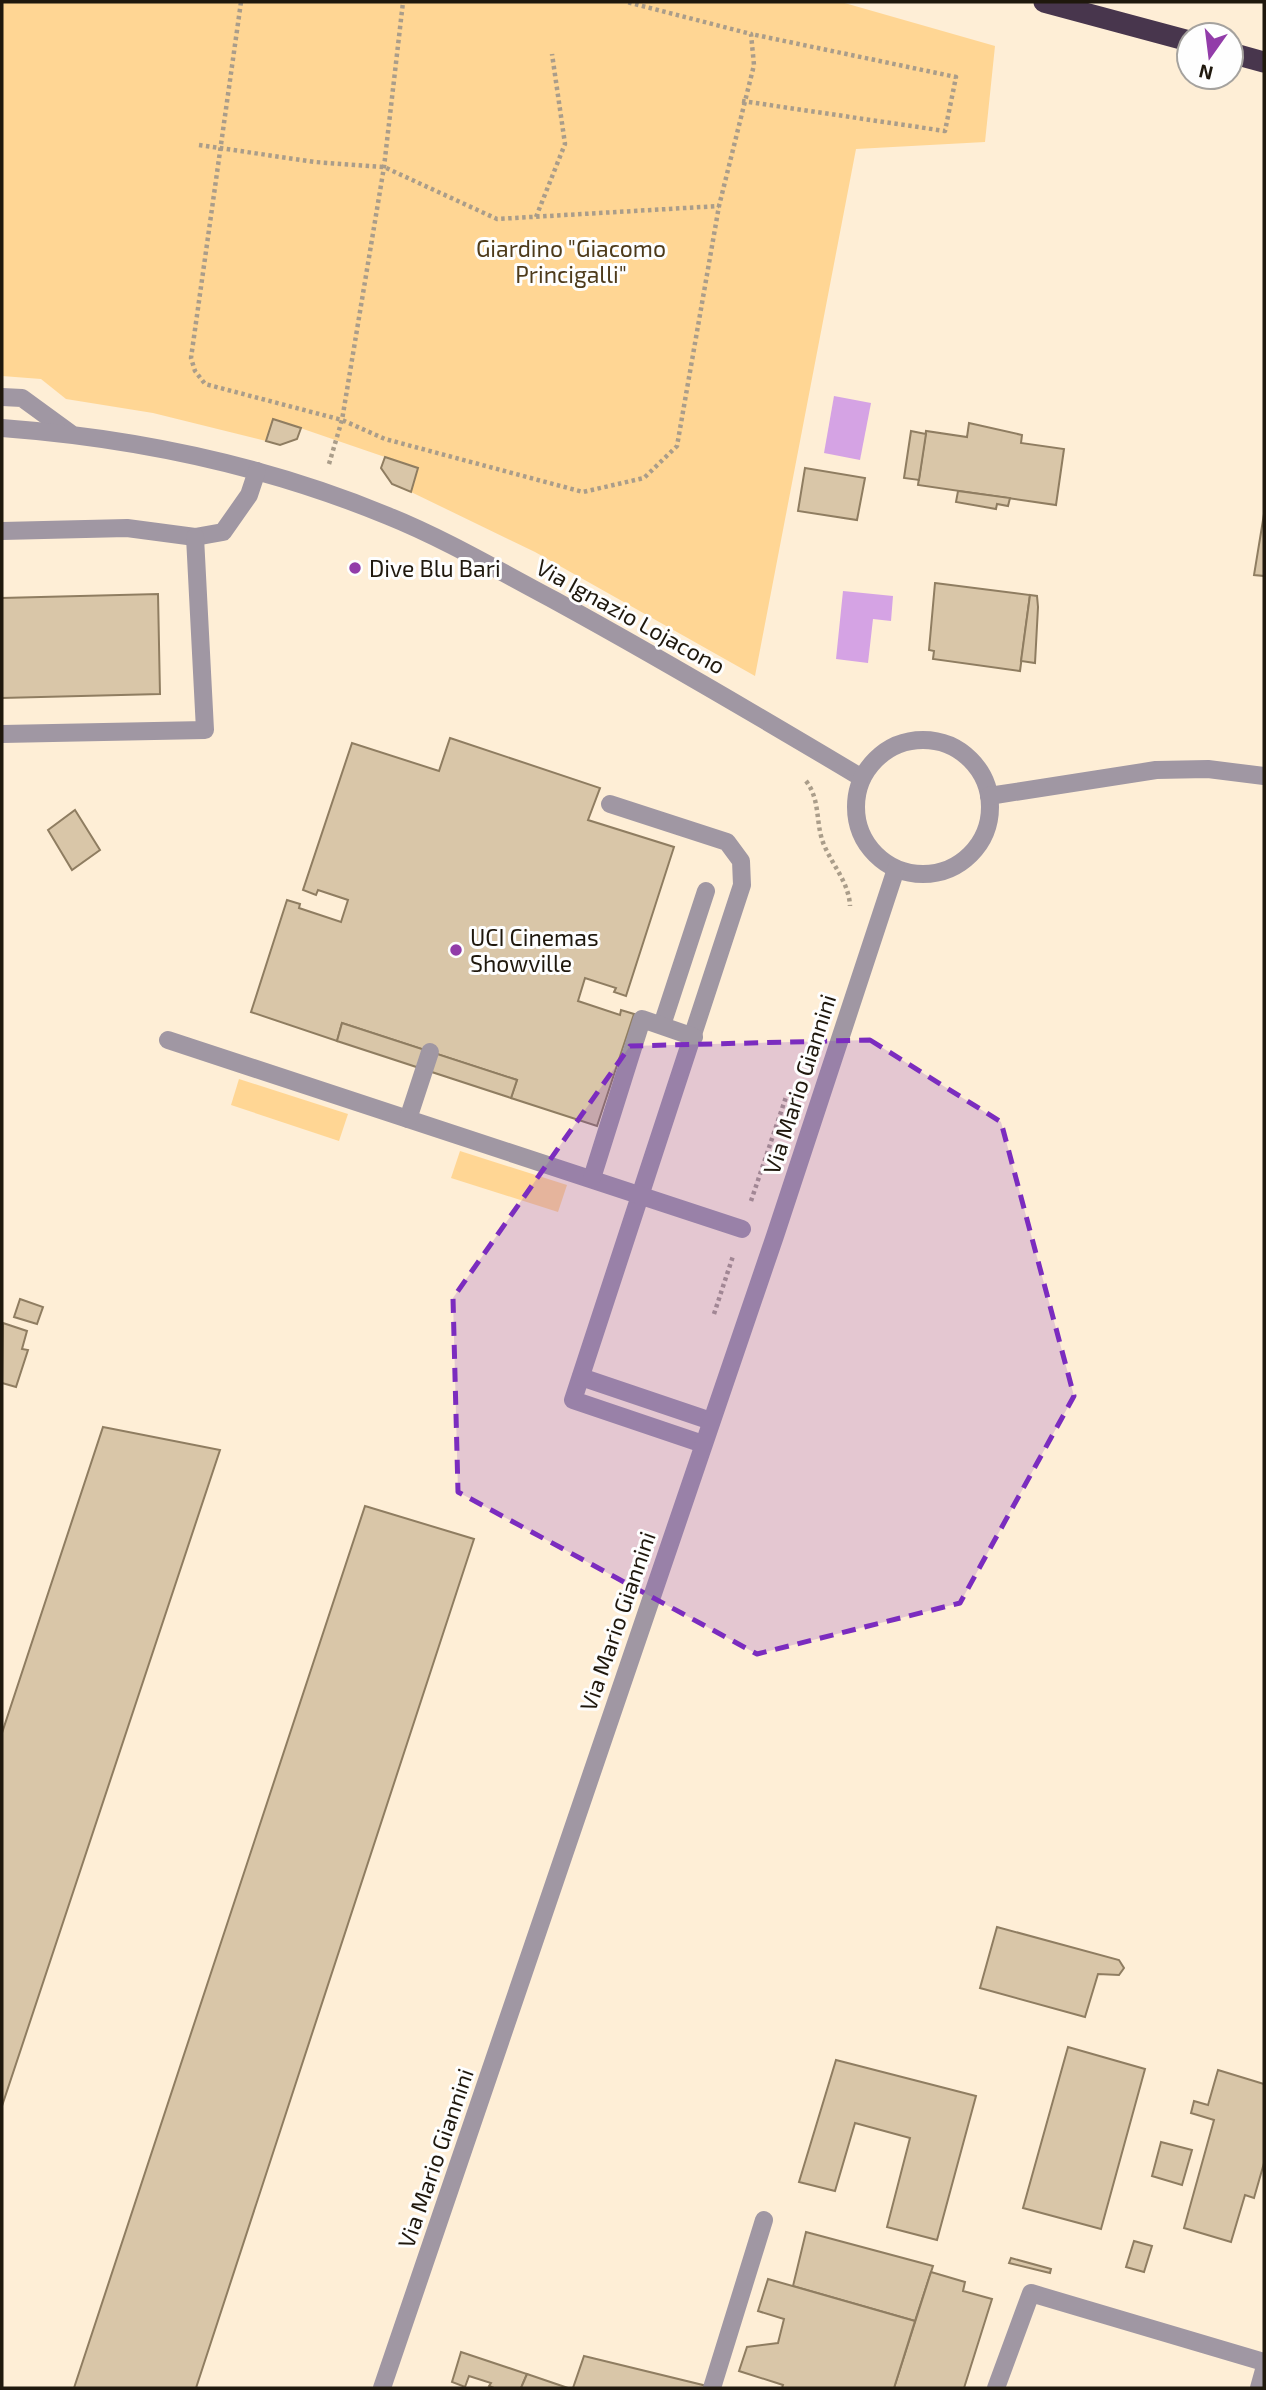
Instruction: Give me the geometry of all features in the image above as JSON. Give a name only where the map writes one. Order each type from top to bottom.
[{"type":"highway","points":[[1044,2],[1175,37]]},
{"type":"highway","points":[[1245,57],[1264,62]]},
{"type":"street","points":[[2,397],[22,398],[70,433]]},
{"type":"street","name":"Via Ignazio Lojacono","points":[[2,428],[70,433],[149,446],[257,471],[389,516],[461,550],[596,623],[862,778]]},
{"type":"street","points":[[2,531],[127,528],[195,537],[223,532],[249,495],[257,471]]},
{"type":"street","points":[[2,734],[205,730],[195,537]]},
{"type":"street","points":[[921,740],[953,746],[965,754],[980,770],[989,796],[990,812],[985,833],[969,857],[949,869],[923,874],[896,869],[877,856],[865,841],[858,826],[856,804],[862,778],[888,749],[921,740]]},
{"type":"street","points":[[989,796],[1156,770],[1208,769],[1264,776]]},
{"type":"street","points":[[610,804],[727,842],[741,861],[742,885],[573,1400],[703,1444]]},
{"type":"street","name":"Via Mario Giannini","points":[[382,2388],[896,869]]},
{"type":"street","points":[[662,1025],[706,891]]},
{"type":"street","points":[[592,1178],[642,1019],[694,1037]]},
{"type":"street","points":[[168,1040],[741,1229]]},
{"type":"street","points":[[408,1119],[430,1052]]},
{"type":"street","points":[[581,1377],[711,1421]]},
{"type":"street","points":[[712,2388],[764,2220]]},
{"type":"street","points":[[996,2388],[1031,2293],[1264,2362]]},
{"type":"street","points":[[1259,2388],[1264,2370]]},
{"type":"path","points":[[241,2],[191,358],[195,371],[205,384],[342,420],[385,439],[583,492],[644,478],[677,446],[719,206],[754,65],[751,34]]},
{"type":"path","points":[[321,491],[342,420],[384,167],[403,2]]},
{"type":"path","points":[[627,2],[751,34],[956,77],[945,131],[743,102]]},
{"type":"path","points":[[536,216],[565,144],[552,54]]},
{"type":"path","points":[[199,145],[314,162],[384,167],[498,219],[719,206]]},
{"type":"path","points":[[800,776],[809,783],[816,799],[823,843],[849,893],[850,907],[847,918]]},
{"type":"path","points":[[710,1326],[790,1084]]},
{"type":"highlighted area","points":[[870,1040],[1001,1122],[1074,1396],[960,1603],[757,1654],[458,1492],[453,1298],[630,1046]]},
{"type":"green space","name":"Giardino \"Giacomo Princigalli\"","points":[[2,2],[841,2],[995,46],[985,142],[856,149],[755,676],[535,552],[411,492],[417,468],[274,419],[266,441],[153,413],[66,399],[41,379],[2,376]]},
{"type":"green space","points":[[239,1079],[348,1114],[339,1141],[231,1105]]},
{"type":"green space","points":[[460,1151],[567,1185],[558,1212],[451,1178]]},
{"type":"shaded area","points":[[834,396],[871,403],[860,460],[824,453]]},
{"type":"shaded area","points":[[843,591],[893,596],[891,621],[873,619],[868,663],[836,659]]},
{"type":"building","points":[[273,419],[301,428],[297,439],[280,445],[266,441]]},
{"type":"building","points":[[969,423],[1022,435],[1021,443],[1064,449],[1056,505],[918,485],[926,431],[967,437]]},
{"type":"building","points":[[911,431],[926,434],[919,480],[904,478]]},
{"type":"building","points":[[385,457],[418,468],[411,492],[392,484],[381,468]]},
{"type":"building","points":[[805,468],[865,478],[857,520],[798,511]]},
{"type":"building","points":[[958,491],[1010,498],[1008,506],[997,504],[996,509],[956,502]]},
{"type":"building","points":[[1264,514],[1264,576],[1254,575]]},
{"type":"building","points":[[935,583],[1030,595],[1020,671],[933,659],[934,651],[929,650]]},
{"type":"building","points":[[158,594],[160,694],[2,698],[2,598]]},
{"type":"building","points":[[1030,595],[1037,596],[1038,607],[1035,663],[1021,661]]},
{"type":"building","name":"UCI Cinemas Showville","points":[[450,738],[600,788],[588,820],[674,847],[626,996],[614,992],[616,988],[585,978],[578,1001],[620,1015],[621,1010],[634,1014],[597,1126],[511,1098],[517,1080],[342,1023],[337,1041],[251,1012],[287,900],[300,904],[299,908],[341,922],[348,900],[318,890],[316,895],[303,890],[352,743],[439,771]]},
{"type":"building","points":[[75,810],[100,850],[72,870],[48,830]]},
{"type":"building","points":[[342,1023],[517,1080],[511,1098],[337,1041]]},
{"type":"building","points":[[20,1299],[43,1307],[37,1324],[14,1317]]},
{"type":"building","points":[[3,1323],[27,1331],[22,1349],[28,1350],[16,1387],[2,1383]]},
{"type":"building","points":[[103,1427],[220,1450],[2,2106],[2,1733]]},
{"type":"building","points":[[365,1506],[474,1539],[196,2388],[74,2388]]},
{"type":"building","points":[[997,1927],[1119,1960],[1124,1968],[1119,1975],[1098,1974],[1085,2017],[980,1988]]},
{"type":"building","points":[[1068,2047],[1145,2069],[1101,2229],[1023,2208]]},
{"type":"building","points":[[836,2060],[976,2096],[937,2240],[887,2227],[910,2138],[855,2123],[835,2191],[799,2182]]},
{"type":"building","points":[[1218,2070],[1264,2084],[1264,2163],[1254,2198],[1245,2195],[1231,2242],[1184,2228],[1214,2120],[1191,2113],[1194,2101],[1208,2105]]},
{"type":"building","points":[[1161,2142],[1192,2150],[1182,2185],[1152,2176]]},
{"type":"building","points":[[806,2232],[933,2266],[915,2321],[793,2286]]},
{"type":"building","points":[[1134,2241],[1152,2246],[1144,2272],[1126,2267]]},
{"type":"building","points":[[1011,2258],[1051,2269],[1050,2273],[1009,2263]]},
{"type":"building","points":[[931,2272],[965,2282],[963,2291],[992,2299],[964,2388],[894,2388]]},
{"type":"building","points":[[768,2279],[915,2321],[894,2388],[782,2388],[783,2385],[739,2371],[747,2347],[778,2343],[784,2319],[758,2311]]},
{"type":"building","points":[[461,2352],[527,2374],[521,2388],[494,2388],[489,2386],[491,2383],[469,2376],[465,2387],[452,2382]]},
{"type":"building","points":[[584,2356],[707,2386],[573,2388]]},
{"type":"building","points":[[527,2374],[568,2388],[521,2388]]},
{"type":"place","name":"Dive Blu Bari","points":[[355,568]]},
{"type":"place","name":"UCI Cinemas Showville","points":[[456,950]]}]
